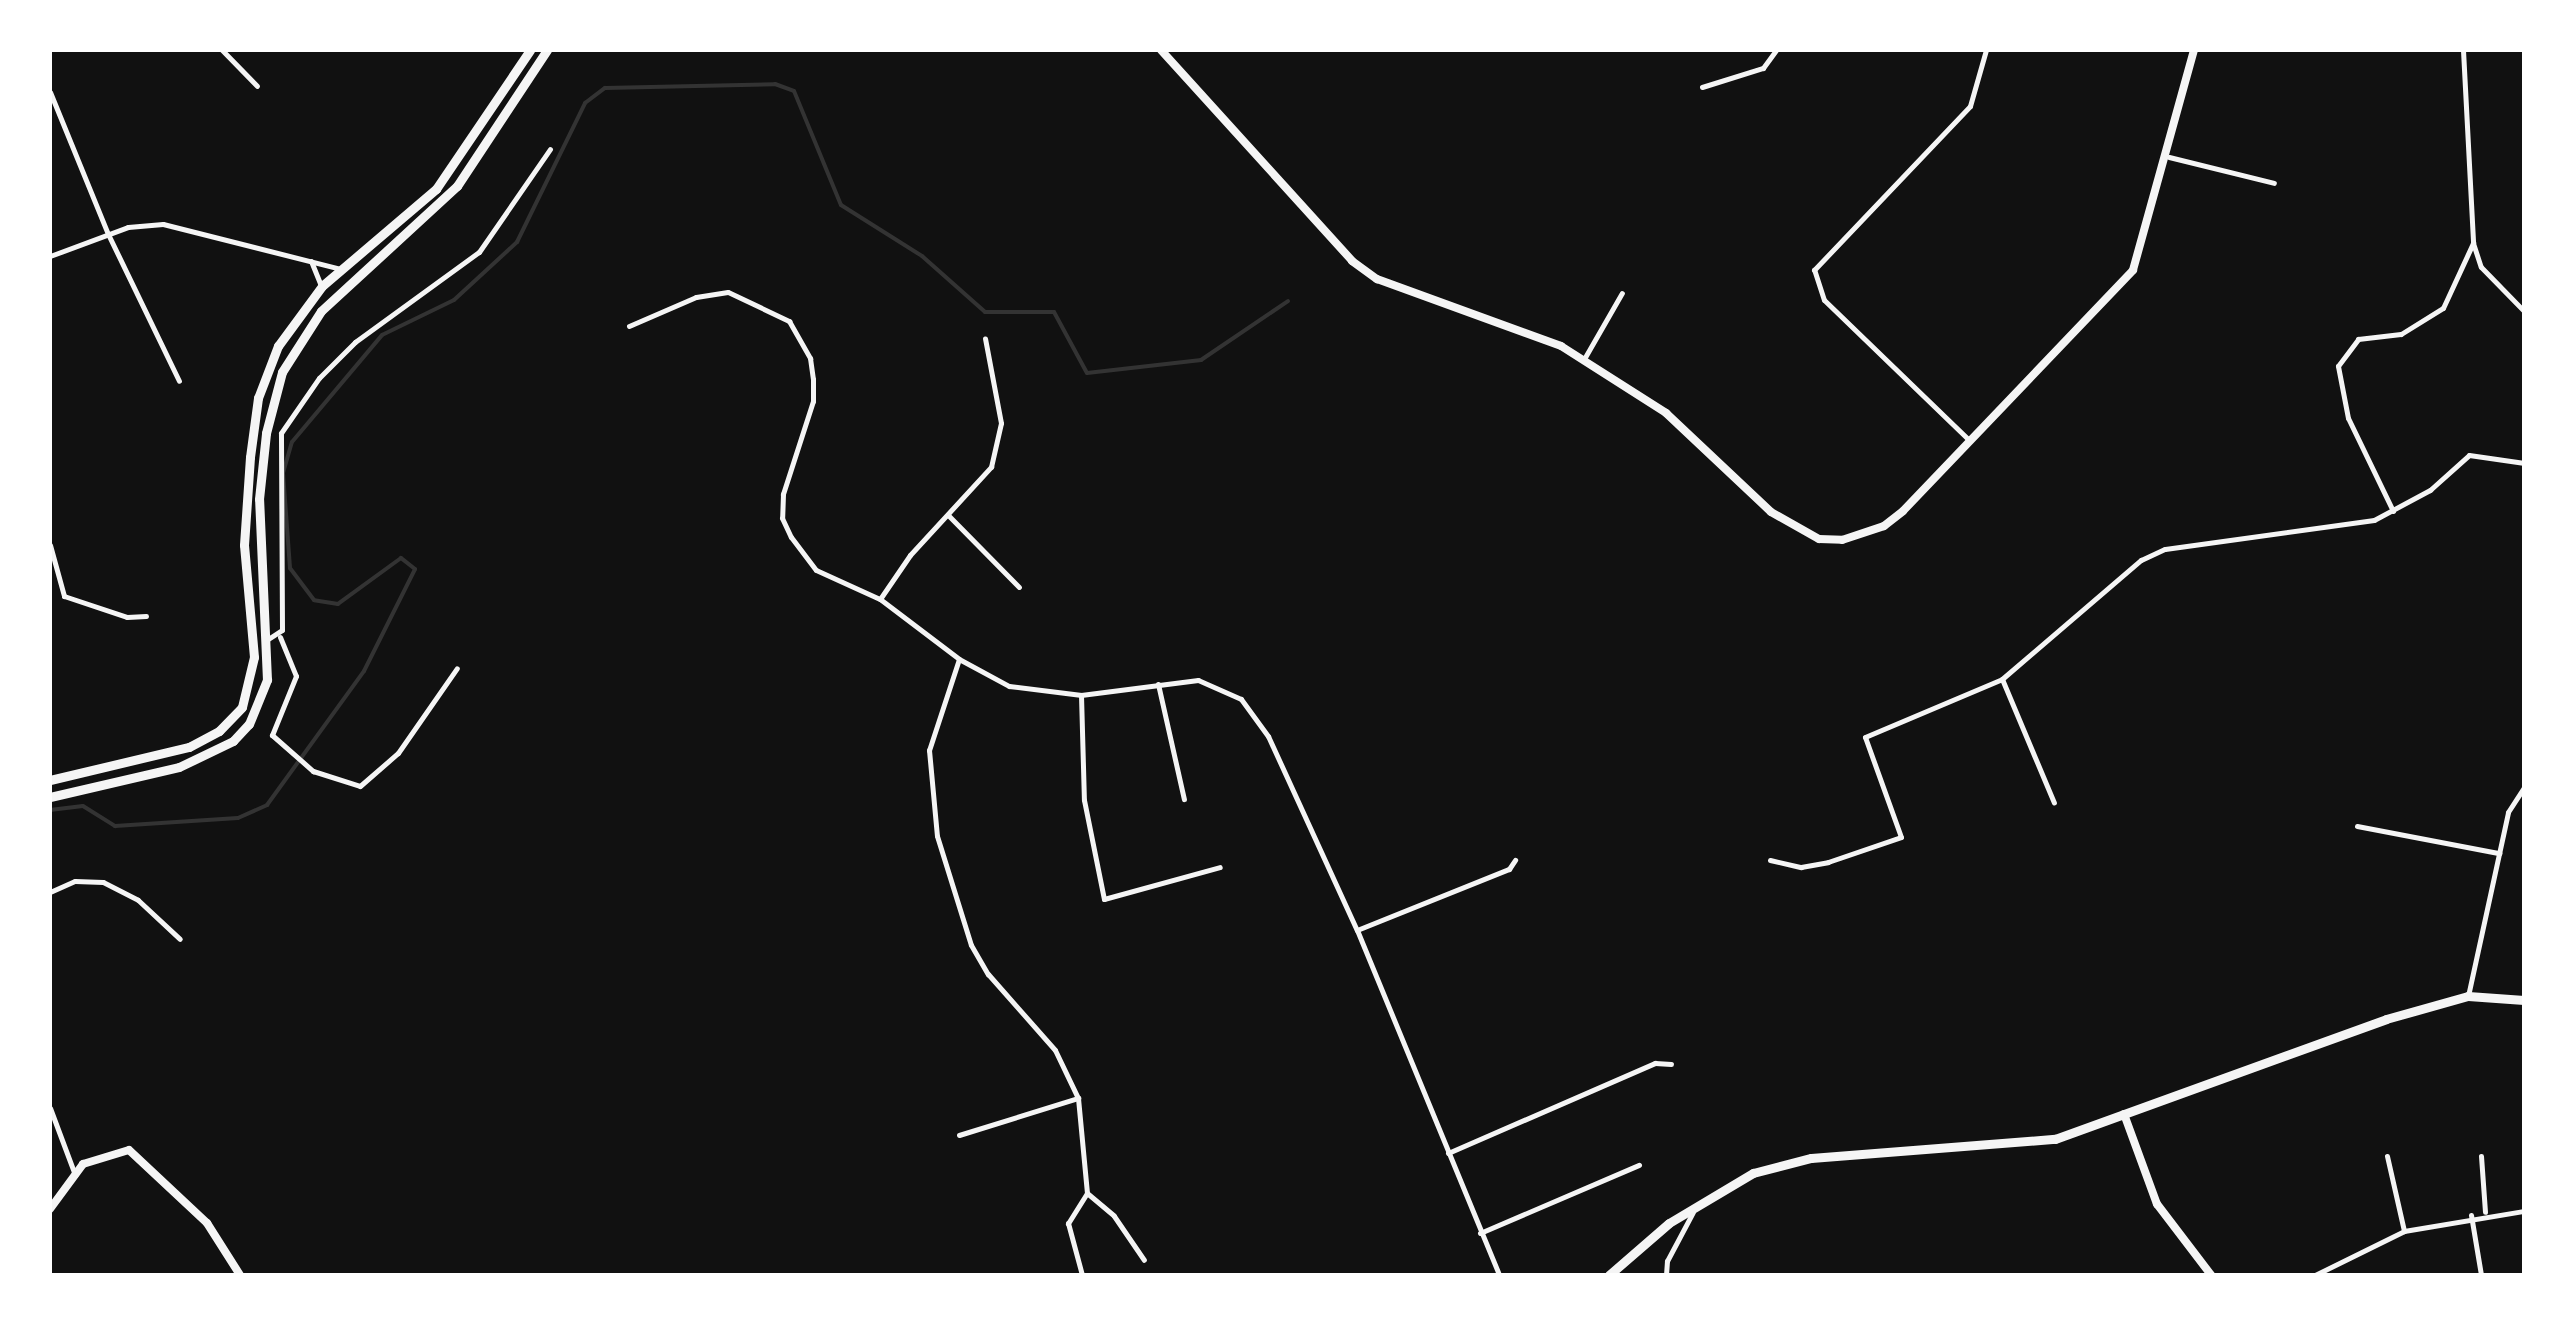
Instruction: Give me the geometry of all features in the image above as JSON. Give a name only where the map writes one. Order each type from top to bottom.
[{"type":"main road","points":[[50,780],[189,747],[220,730],[242,707],[253,678],[244,545],[258,398],[278,346],[322,286],[436,189],[529,50]]},
{"type":"main road","points":[[50,797],[179,767],[234,741],[263,698],[266,641],[261,477],[270,411],[292,350],[335,297],[446,198],[547,50]]},
{"type":"main road","points":[[1161,50],[1352,261],[1377,278],[1584,359],[1666,413],[1771,512],[1819,539],[1842,540],[1884,526],[2133,270],[2169,157],[2194,50]]},
{"type":"main road","points":[[1609,1275],[1698,1206],[1753,1174],[1811,1158],[2018,1147],[2124,1114],[2386,1019],[2468,996],[2524,1000]]},
{"type":"main road","points":[[2124,1114],[2157,1204],[2210,1275]]},
{"type":"main road","points":[[50,1209],[75,1175],[110,1152],[129,1150],[144,1158],[208,1223],[240,1275]]},
{"type":"street","points":[[222,50],[257,86]]},
{"type":"street","points":[[1702,87],[1763,68],[1776,50]]},
{"type":"street","points":[[1968,439],[1824,300],[1814,270],[1970,106],[1986,50]]},
{"type":"street","points":[[2463,50],[2472,243],[2481,267],[2524,312]]},
{"type":"street","points":[[50,92],[108,234],[179,381]]},
{"type":"street","points":[[457,668],[398,752],[360,786],[304,764],[272,735],[296,676],[280,636],[281,433],[320,378],[356,342],[480,252],[550,149]]},
{"type":"street","points":[[2169,157],[2274,184]]},
{"type":"street","points":[[50,256],[108,234],[163,224],[341,269]]},
{"type":"street","points":[[2393,511],[2348,418],[2338,366],[2358,340],[2400,334],[2443,308],[2472,243]]},
{"type":"street","points":[[311,261],[322,286]]},
{"type":"street","points":[[630,326],[696,297],[728,292],[788,321],[810,358],[813,401],[788,470],[782,518],[816,570],[880,598],[960,659],[1009,686],[1080,695],[1198,680],[1223,687],[1254,714],[1357,930],[1498,1275]]},
{"type":"street","points":[[1584,359],[1622,293]]},
{"type":"street","points":[[880,598],[990,467],[1001,422],[985,338]]},
{"type":"street","points":[[1770,860],[1801,866],[1828,862],[1900,837],[1865,738],[2002,680],[2125,570],[2165,549],[2374,520],[2393,511],[2469,455],[2524,463]]},
{"type":"street","points":[[948,515],[1019,588]]},
{"type":"street","points":[[50,545],[64,596],[127,617],[146,616]]},
{"type":"street","points":[[266,641],[280,636]]},
{"type":"street","points":[[960,659],[929,750],[946,869],[988,974],[1055,1050],[1078,1098],[1087,1193],[1068,1223],[1082,1275]]},
{"type":"street","points":[[2002,680],[2054,803]]},
{"type":"street","points":[[1158,684],[1184,799]]},
{"type":"street","points":[[1080,695],[1084,800],[1104,899],[1220,868]]},
{"type":"street","points":[[2468,996],[2508,812],[2524,787]]},
{"type":"street","points":[[2357,826],[2499,853]]},
{"type":"street","points":[[1357,930],[1509,869],[1515,860]]},
{"type":"street","points":[[50,892],[75,881],[102,882],[138,900],[180,939]]},
{"type":"street","points":[[1448,1153],[1655,1063],[1671,1064]]},
{"type":"street","points":[[959,1135],[1078,1098]]},
{"type":"street","points":[[50,1108],[75,1175]]},
{"type":"street","points":[[2387,1156],[2404,1231]]},
{"type":"street","points":[[2481,1156],[2485,1214]]},
{"type":"street","points":[[1480,1234],[1639,1165]]},
{"type":"street","points":[[1087,1193],[1114,1216],[1144,1260]]},
{"type":"street","points":[[1666,1275],[1676,1238],[1698,1206]]},
{"type":"street","points":[[2316,1275],[2404,1231],[2472,1215],[2524,1211]]},
{"type":"street","points":[[2472,1215],[2481,1275]]},
{"type":"waterway","points":[[50,810],[83,806],[115,826],[238,818],[267,805],[364,671],[415,569],[401,558],[338,604],[314,600],[290,568],[283,473],[292,442],[382,335],[454,300],[517,242],[585,103],[605,88],[775,84],[794,91],[841,205],[922,256],[985,312],[1054,312],[1087,373],[1201,360],[1288,301]]}]
